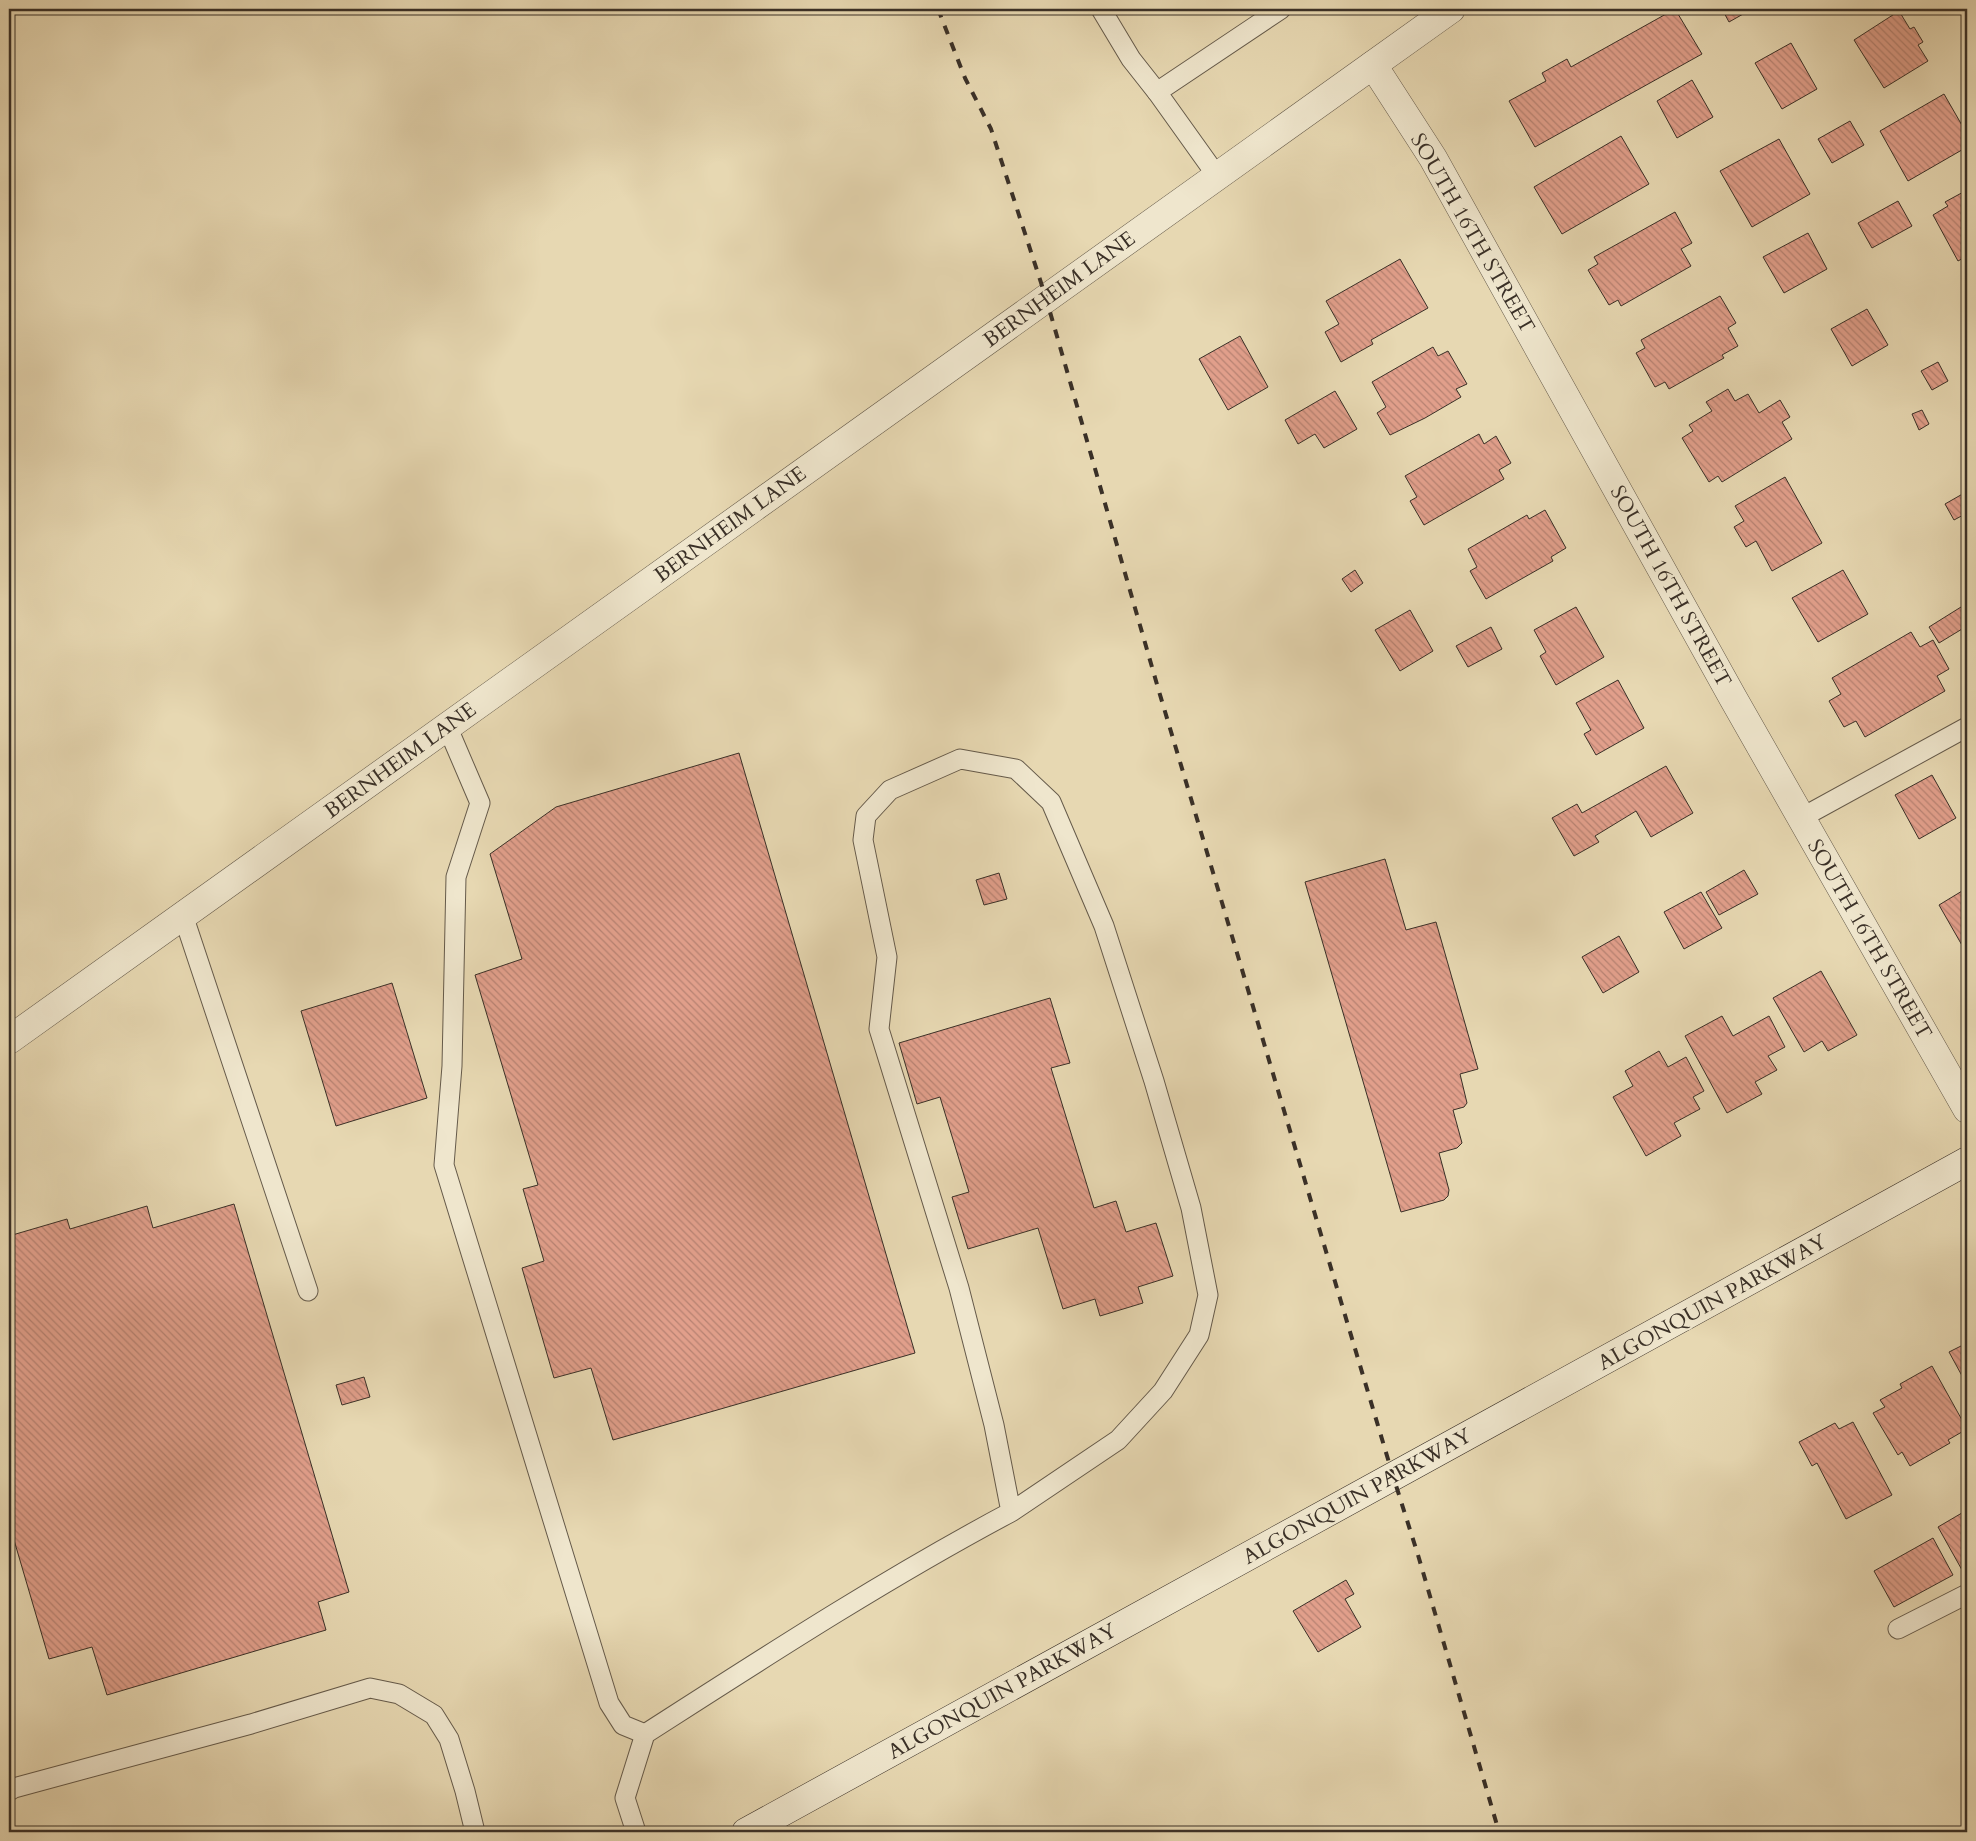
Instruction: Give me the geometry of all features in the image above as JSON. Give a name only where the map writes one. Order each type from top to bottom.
[{"type":"street","name":"BERNHEIM LANE","points":[[9,1040],[1451,9]]},
{"type":"street","name":"SOUTH 16TH STREET","points":[[1373,65],[1433,158],[1801,818],[1967,1109]]},
{"type":"street","name":"ALGONQUIN PARKWAY","points":[[746,1832],[1967,1161]]},
{"type":"lane","points":[[1100,9],[1131,59],[1217,176]]},
{"type":"lane","points":[[1156,92],[1281,9]]},
{"type":"lane","points":[[447,726],[480,802],[456,877],[452,1066],[444,1165],[609,1703],[623,1725],[645,1734]]},
{"type":"lane","points":[[1801,818],[1967,726]]},
{"type":"lane","points":[[636,1832],[625,1798],[645,1734],[740,1673],[955,1542],[1011,1512],[1118,1440],[1157,1398],[1199,1335],[1208,1294],[1191,1208],[1148,1063],[1104,926],[1051,802],[1016,770],[960,759],[890,790],[866,816],[863,840],[887,957],[879,1029],[959,1288],[994,1425],[1011,1512]]},
{"type":"lane","points":[[183,915],[308,1291]]},
{"type":"lane","points":[[1898,1629],[1967,1594]]},
{"type":"lane","points":[[9,1791],[14,1788],[251,1724],[370,1688],[399,1694],[434,1715],[449,1739],[475,1832]]},
{"type":"building","points":[[1675,9],[1702,54],[1535,147],[1509,101],[1546,81],[1542,73],[1567,59],[1571,67]]},
{"type":"building","points":[[1722,9],[1752,9],[1729,22]]},
{"type":"building","points":[[1899,11],[1910,29],[1914,27],[1923,42],[1918,45],[1928,61],[1884,88],[1854,40]]},
{"type":"building","points":[[1791,43],[1817,89],[1782,109],[1755,63]]},
{"type":"building","points":[[1692,80],[1713,117],[1677,138],[1657,101]]},
{"type":"building","points":[[1944,94],[1967,134],[1967,147],[1908,181],[1880,131]]},
{"type":"building","points":[[1850,121],[1864,145],[1832,163],[1818,139]]},
{"type":"building","points":[[1621,136],[1649,184],[1562,234],[1534,187]]},
{"type":"building","points":[[1779,139],[1810,194],[1752,227],[1720,171]]},
{"type":"building","points":[[1967,190],[1967,256],[1958,261],[1933,215],[1948,206],[1945,202]]},
{"type":"building","points":[[1898,201],[1912,226],[1872,248],[1858,223]]},
{"type":"building","points":[[1675,212],[1692,243],[1681,249],[1691,266],[1621,306],[1618,300],[1609,305],[1588,270],[1598,264],[1594,257]]},
{"type":"building","points":[[1808,233],[1827,269],[1784,293],[1763,257]]},
{"type":"building","points":[[1400,259],[1428,308],[1371,340],[1373,344],[1341,362],[1325,332],[1339,324],[1326,301]]},
{"type":"building","points":[[1720,296],[1736,323],[1728,328],[1738,346],[1722,355],[1724,358],[1669,389],[1665,382],[1655,387],[1636,353],[1645,348],[1641,340]]},
{"type":"building","points":[[1867,309],[1888,345],[1852,366],[1831,329]]},
{"type":"building","points":[[1240,336],[1268,387],[1228,410],[1199,359]]},
{"type":"building","points":[[1433,347],[1438,356],[1448,351],[1467,384],[1456,389],[1461,397],[1425,418],[1390,435],[1377,413],[1386,407],[1372,382]]},
{"type":"building","points":[[1938,362],[1948,381],[1932,390],[1921,371]]},
{"type":"building","points":[[1728,389],[1735,401],[1748,394],[1759,413],[1780,400],[1790,417],[1782,422],[1792,439],[1722,482],[1718,476],[1709,482],[1682,438],[1693,431],[1689,425],[1712,411],[1706,402]]},
{"type":"building","points":[[1335,391],[1357,429],[1324,448],[1315,434],[1298,444],[1285,420]]},
{"type":"building","points":[[1922,410],[1929,424],[1919,430],[1912,414]]},
{"type":"building","points":[[1479,434],[1484,444],[1496,436],[1511,463],[1499,470],[1504,479],[1424,525],[1410,501],[1417,497],[1405,476]]},
{"type":"building","points":[[1785,477],[1822,543],[1772,571],[1756,541],[1746,547],[1734,527],[1744,521],[1735,506]]},
{"type":"building","points":[[1966,492],[1967,513],[1954,520],[1945,504]]},
{"type":"building","points":[[1545,510],[1566,548],[1551,557],[1553,561],[1486,599],[1470,571],[1477,567],[1468,549],[1527,515],[1529,519]]},
{"type":"building","points":[[1355,570],[1363,583],[1351,592],[1342,579]]},
{"type":"building","points":[[1843,570],[1868,614],[1818,642],[1792,598]]},
{"type":"building","points":[[1576,607],[1604,657],[1556,685],[1540,656],[1546,652],[1534,630]]},
{"type":"building","points":[[1961,607],[1967,618],[1967,626],[1939,643],[1929,627]]},
{"type":"building","points":[[1410,610],[1433,651],[1400,671],[1375,630]]},
{"type":"building","points":[[1491,627],[1502,649],[1468,667],[1456,646]]},
{"type":"building","points":[[1911,632],[1920,647],[1933,640],[1949,669],[1937,676],[1945,691],[1865,737],[1856,721],[1844,727],[1829,701],[1841,694],[1832,678]]},
{"type":"building","points":[[1618,680],[1644,728],[1596,755],[1584,734],[1591,730],[1576,703]]},
{"type":"building","points":[[739,753],[915,1353],[613,1440],[591,1368],[554,1378],[522,1268],[544,1261],[523,1189],[538,1185],[475,975],[522,959],[490,854],[556,807]]},
{"type":"building","points":[[1666,766],[1693,813],[1651,837],[1636,811],[1595,836],[1599,842],[1574,856],[1552,818],[1577,804],[1582,813]]},
{"type":"building","points":[[1932,775],[1956,818],[1919,839],[1895,795]]},
{"type":"building","points":[[1385,859],[1406,930],[1436,922],[1478,1069],[1460,1074],[1467,1103],[1464,1107],[1453,1110],[1462,1143],[1457,1148],[1439,1153],[1449,1190],[1448,1196],[1444,1200],[1401,1212],[1305,882]]},
{"type":"building","points":[[1744,870],[1758,894],[1719,915],[1706,892]]},
{"type":"building","points":[[999,873],[1007,899],[984,905],[976,880]]},
{"type":"building","points":[[1967,888],[1967,954],[1939,905]]},
{"type":"building","points":[[1701,892],[1722,928],[1684,949],[1664,912]]},
{"type":"building","points":[[1619,936],[1639,972],[1603,993],[1582,957]]},
{"type":"building","points":[[1821,971],[1857,1035],[1828,1051],[1822,1041],[1804,1052],[1773,998]]},
{"type":"building","points":[[392,983],[427,1098],[336,1126],[301,1011]]},
{"type":"building","points":[[1050,998],[1070,1063],[1051,1068],[1094,1208],[1116,1201],[1126,1232],[1156,1223],[1173,1276],[1138,1287],[1143,1303],[1100,1316],[1095,1299],[1063,1309],[1038,1228],[968,1249],[952,1197],[969,1192],[940,1097],[917,1104],[899,1043]]},
{"type":"building","points":[[1722,1016],[1733,1036],[1769,1016],[1785,1047],[1768,1056],[1777,1070],[1755,1082],[1762,1094],[1727,1113],[1685,1036]]},
{"type":"building","points":[[1659,1051],[1668,1067],[1686,1057],[1704,1091],[1693,1097],[1700,1109],[1674,1123],[1681,1136],[1646,1156],[1613,1097],[1633,1086],[1625,1071]]},
{"type":"building","points":[[234,1204],[349,1592],[318,1602],[326,1630],[107,1695],[92,1647],[49,1659],[9,1523],[9,1236],[67,1219],[70,1229],[147,1206],[153,1228]]},
{"type":"building","points":[[1967,1343],[1967,1385],[1949,1352]]},
{"type":"building","points":[[1932,1366],[1967,1429],[1948,1440],[1950,1443],[1910,1466],[1902,1452],[1898,1455],[1873,1413],[1885,1407],[1880,1400],[1902,1388],[1900,1384]]},
{"type":"building","points":[[364,1377],[370,1397],[342,1405],[336,1385]]},
{"type":"building","points":[[1853,1422],[1892,1495],[1846,1519],[1817,1463],[1812,1466],[1799,1442],[1835,1423],[1839,1429]]},
{"type":"building","points":[[1967,1510],[1967,1567],[1962,1570],[1938,1527]]},
{"type":"building","points":[[1933,1538],[1953,1575],[1894,1607],[1874,1571]]},
{"type":"building","points":[[1346,1580],[1354,1594],[1345,1599],[1361,1627],[1318,1652],[1293,1611]]},
{"type":"railway","points":[[938,9],[965,78],[991,129],[1046,298],[1158,688],[1418,1555],[1499,1832]]}]
